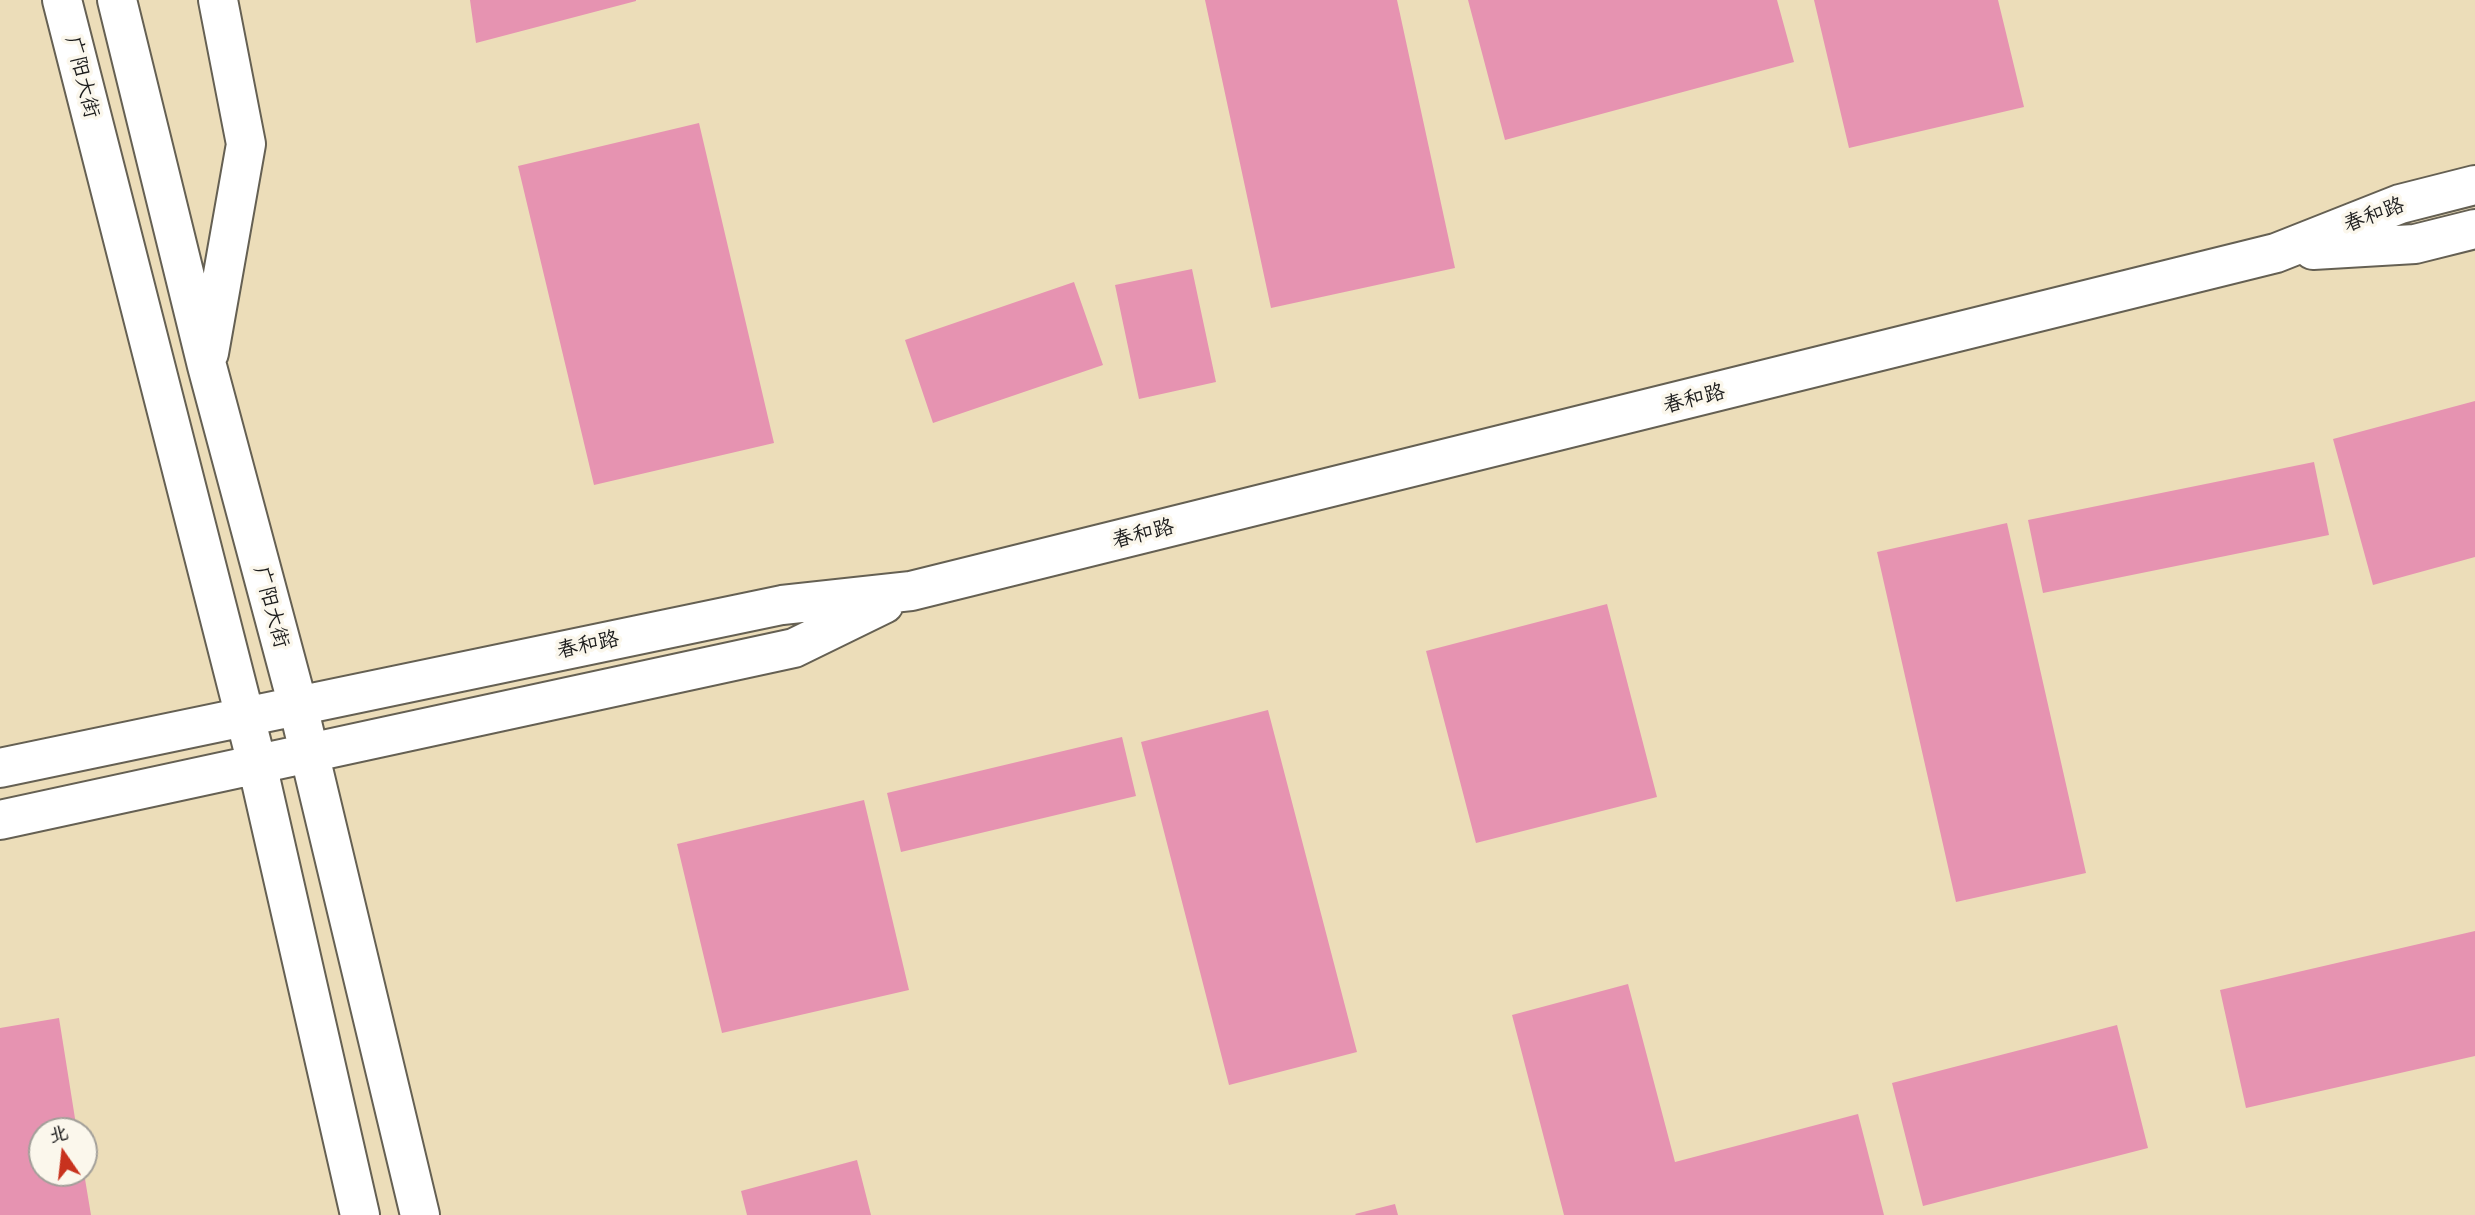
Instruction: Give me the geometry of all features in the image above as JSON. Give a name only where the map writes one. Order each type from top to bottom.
[{"type":"street","name":"广阳大街","points":[[62,0],[257,764],[359,1214]]},
{"type":"street","name":"广阳大街","points":[[117,0],[207,366],[298,706],[419,1215]]},
{"type":"street","points":[[207,366],[246,144],[218,0]]},
{"type":"street","name":"春和路","points":[[0,768],[782,605],[911,591],[2276,253],[2400,204],[2475,185]]},
{"type":"street","name":"春和路","points":[[2276,253],[2415,244],[2475,229]]},
{"type":"street","points":[[0,820],[794,648],[911,591]]},
{"type":"street","points":[[403,1146],[444,1215]]},
{"type":"building","points":[[470,0],[636,0],[636,1],[476,43]]},
{"type":"building","points":[[1205,0],[1397,0],[1455,268],[1271,308]]},
{"type":"building","points":[[1468,0],[1777,0],[1794,62],[1505,140]]},
{"type":"building","points":[[1814,0],[1998,0],[2024,107],[1849,148]]},
{"type":"building","points":[[699,123],[774,443],[594,485],[518,166]]},
{"type":"building","points":[[1192,269],[1216,382],[1139,399],[1115,285]]},
{"type":"building","points":[[1074,282],[1103,365],[933,423],[905,340]]},
{"type":"building","points":[[2475,401],[2475,557],[2373,585],[2333,439]]},
{"type":"building","points":[[2314,462],[2329,535],[2043,593],[2028,520]]},
{"type":"building","points":[[2007,523],[2086,873],[1956,902],[1877,552]]},
{"type":"building","points":[[1607,604],[1657,797],[1476,843],[1426,651]]},
{"type":"building","points":[[1268,710],[1357,1052],[1229,1085],[1141,742]]},
{"type":"building","points":[[1122,737],[1136,796],[901,852],[887,793]]},
{"type":"building","points":[[864,800],[909,990],[722,1033],[677,844]]},
{"type":"building","points":[[2475,931],[2475,1056],[2246,1108],[2220,990]]},
{"type":"building","points":[[1628,984],[1675,1162],[1858,1114],[1884,1215],[1564,1215],[1512,1015]]},
{"type":"building","points":[[59,1018],[75,1117],[28,1117],[28,1187],[86,1187],[91,1215],[0,1215],[0,1028]]},
{"type":"building","points":[[2117,1025],[2148,1148],[1923,1206],[1892,1083]]},
{"type":"building","points":[[857,1160],[871,1215],[747,1215],[741,1191]]},
{"type":"building","points":[[1395,1204],[1398,1215],[1355,1214]]}]
